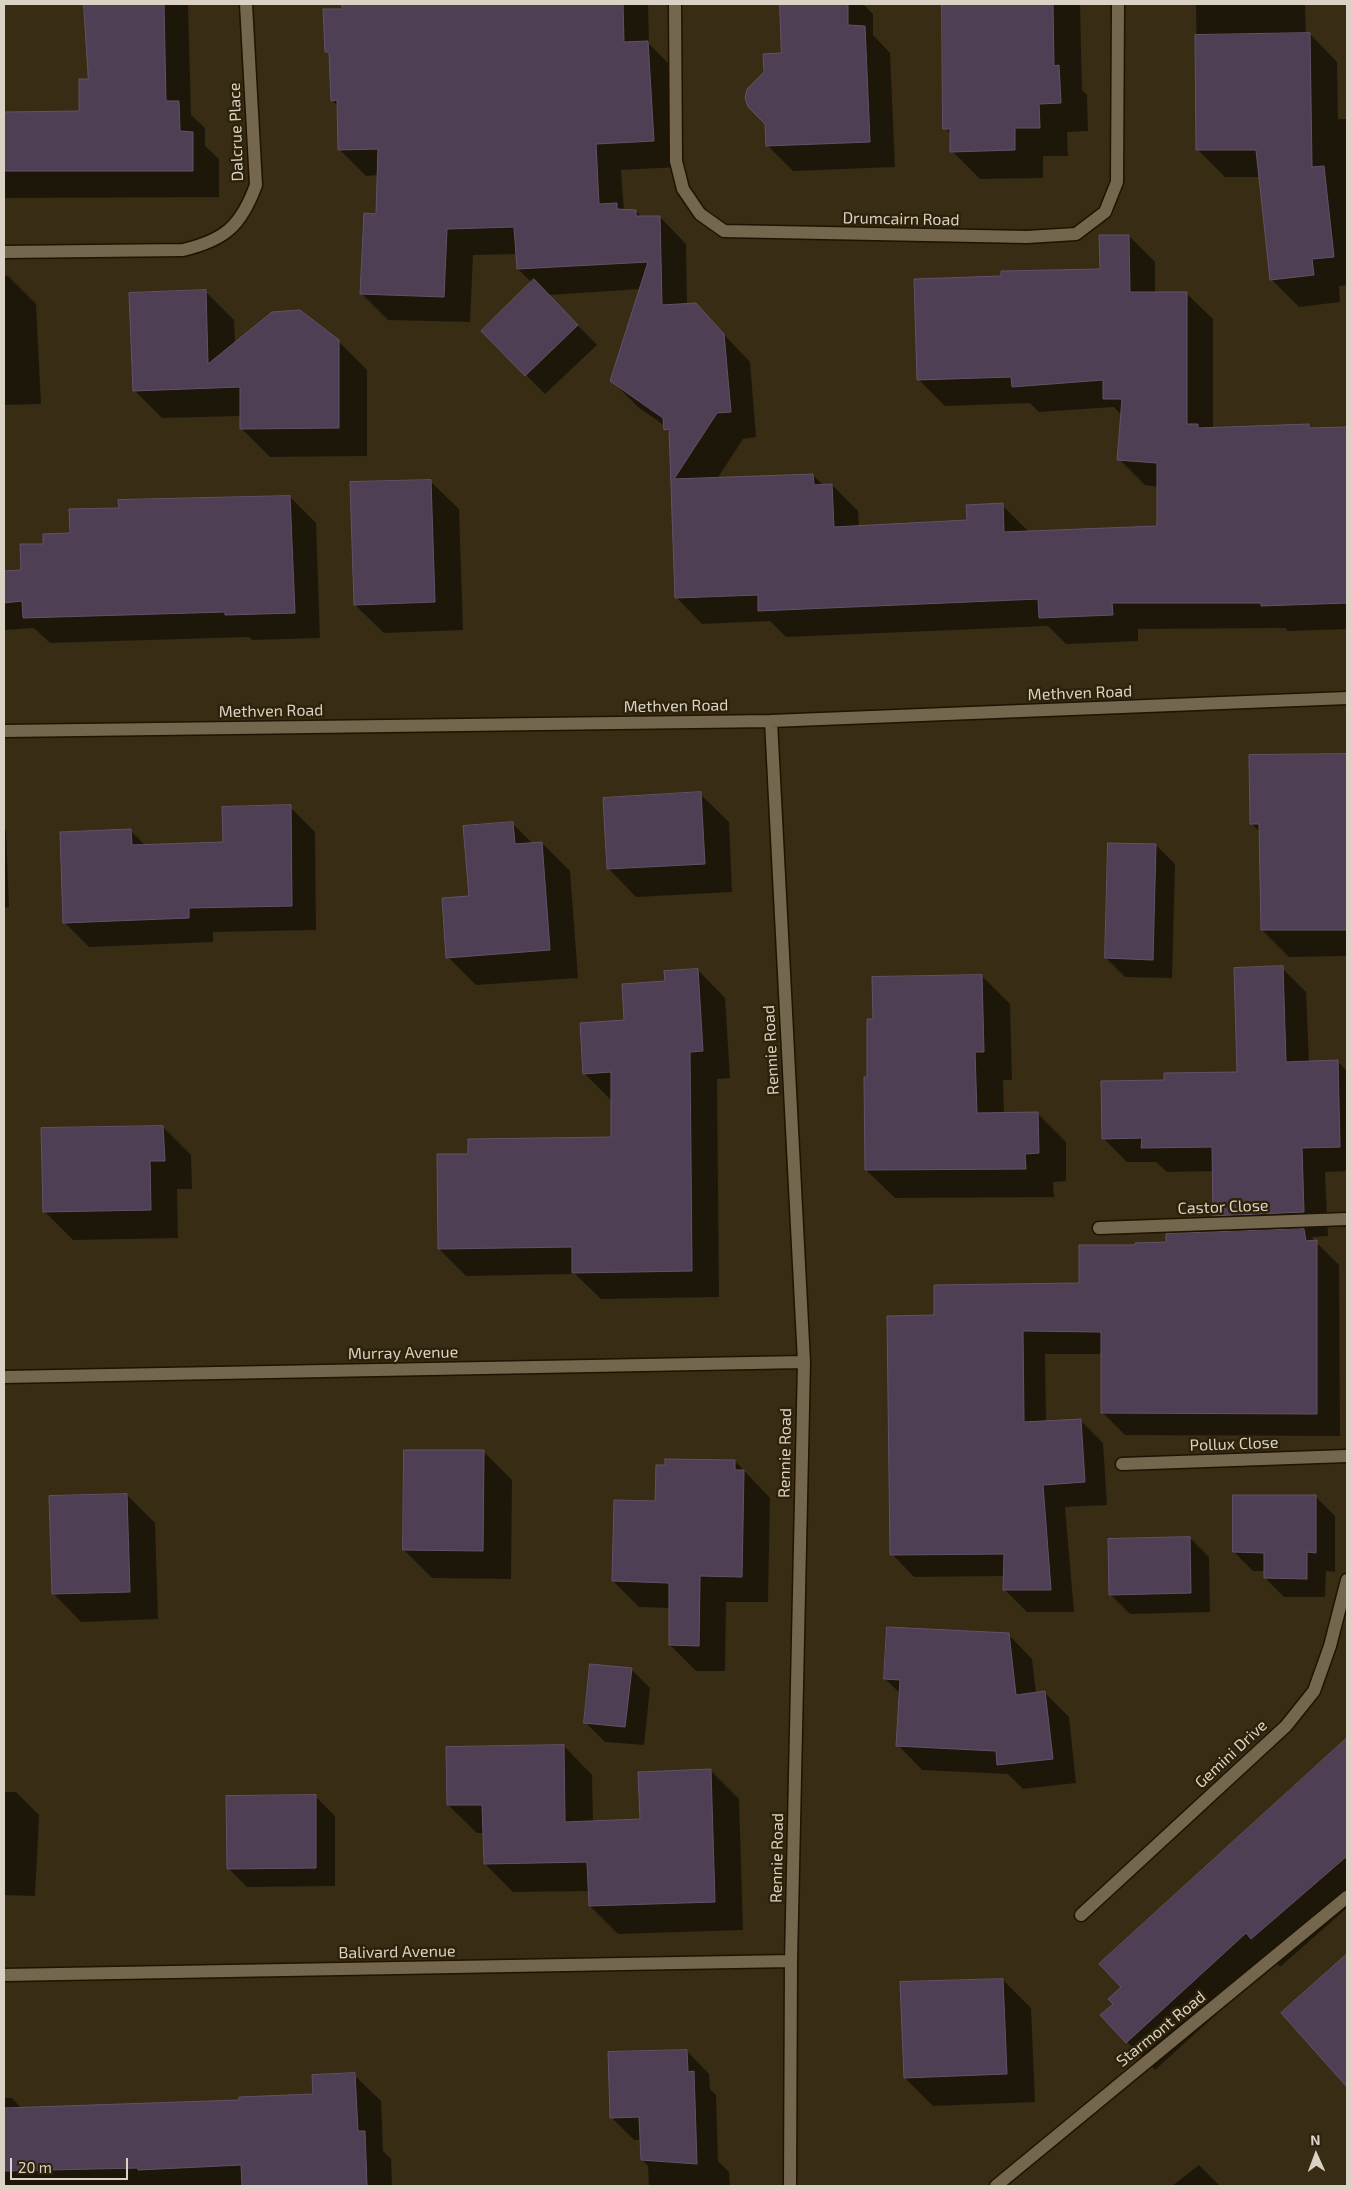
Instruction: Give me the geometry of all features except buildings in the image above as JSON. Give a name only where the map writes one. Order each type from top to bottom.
[{"type":"street","name":"Dalcrue Place","points":[[4,252],[183,250],[208,244],[231,230],[247,210],[256,185],[246,4]]},
{"type":"street","name":"Drumcairn Road","points":[[675,4],[676,161],[683,189],[700,214],[724,231],[1027,237],[1076,234],[1105,212],[1117,182],[1118,4]]},
{"type":"street","name":"Methven Road","points":[[4,731],[771,721],[1347,698]]},
{"type":"street","name":"Rennie Road","points":[[771,721],[804,1362],[791,1961],[790,2186]]},
{"type":"street","name":"Castor Close","points":[[1099,1228],[1347,1219]]},
{"type":"street","name":"Murray Avenue","points":[[4,1377],[804,1362]]},
{"type":"street","name":"Pollux Close","points":[[1122,1464],[1347,1456]]},
{"type":"street","name":"Gemini Drive","points":[[1081,1915],[1286,1726],[1314,1691],[1330,1646],[1347,1580]]},
{"type":"street","name":"Starmont Road","points":[[996,2186],[1347,1897]]},
{"type":"street","name":"Balivard Avenue","points":[[4,1975],[791,1961]]}]
